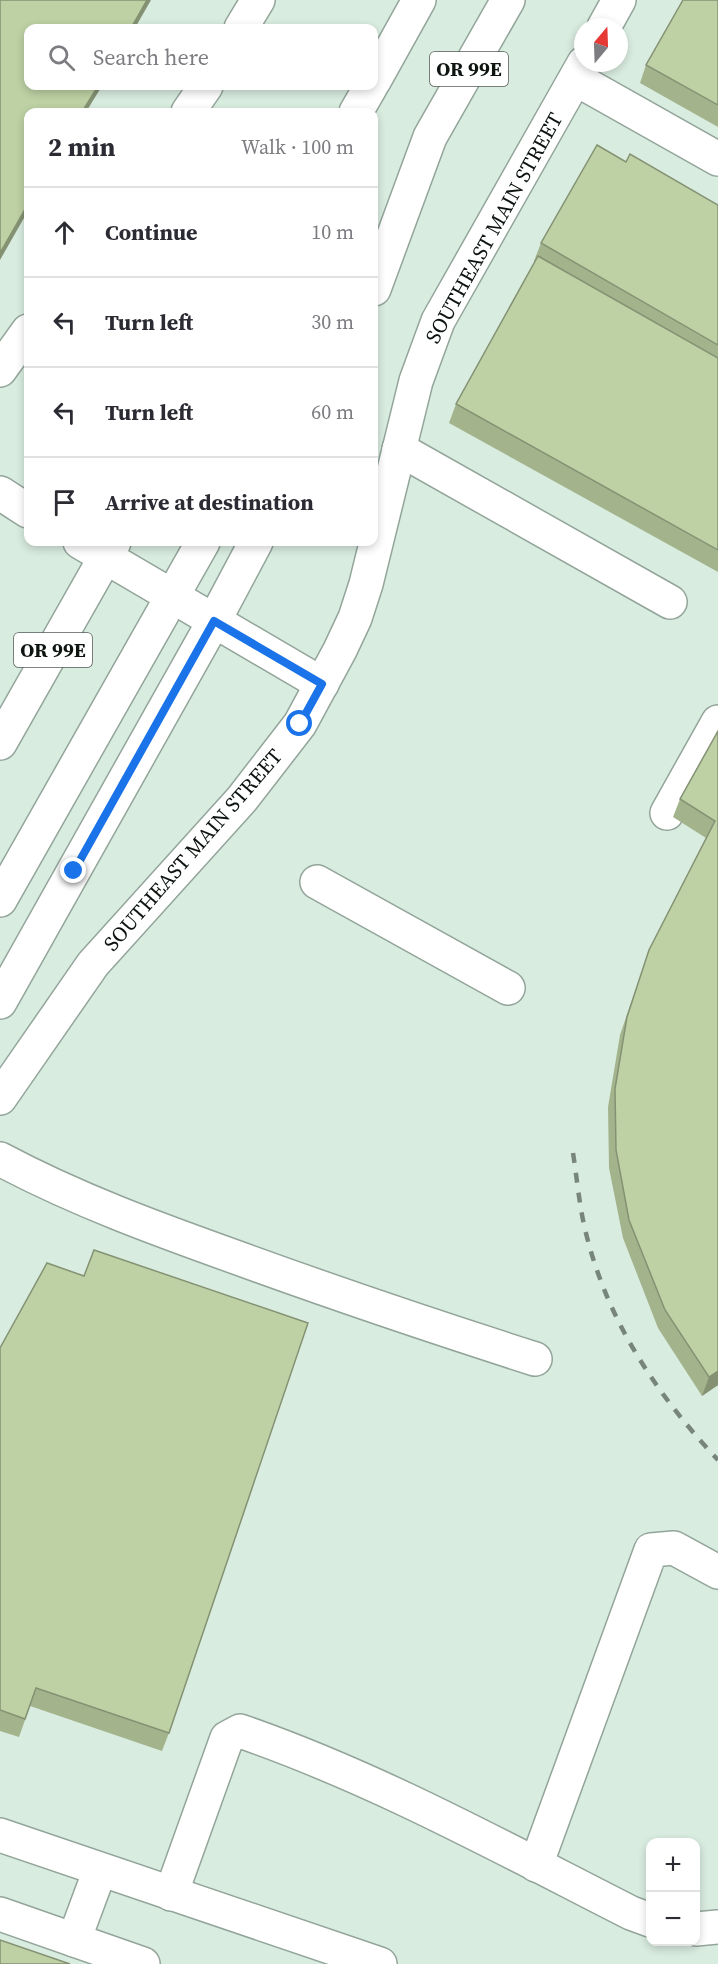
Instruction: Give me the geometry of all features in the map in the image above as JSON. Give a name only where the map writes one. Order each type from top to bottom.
[{"type":"main road","points":[[243,24],[258,0]]},
{"type":"main road","points":[[378,74],[419,0]]},
{"type":"main road","name":"OR 99E","points":[[378,278],[430,137],[508,0]]},
{"type":"main road","points":[[609,18],[619,0]]},
{"type":"main road","name":"SOUTHEAST MAIN STREET","points":[[378,535],[416,381],[438,321],[579,72]]},
{"type":"main road","points":[[582,72],[718,159]]},
{"type":"main road","points":[[191,108],[203,90]]},
{"type":"main road","points":[[358,108],[369,90]]},
{"type":"main road","points":[[378,231],[430,137]]},
{"type":"main road","points":[[0,370],[24,337]]},
{"type":"main road","points":[[399,449],[670,602]]},
{"type":"main road","points":[[0,493],[24,508]]},
{"type":"main road","points":[[0,900],[201,546]]},
{"type":"main road","points":[[0,1002],[254,546]]},
{"type":"main road","name":"SOUTHEAST MAIN STREET","points":[[0,1098],[93,964],[271,764],[300,724],[355,618],[375,546]]},
{"type":"main road","points":[[100,547],[172,597],[322,684]]},
{"type":"main road","name":"OR 99E","points":[[0,743],[100,547]]},
{"type":"main road","points":[[667,813],[718,722]]},
{"type":"main road","points":[[317,882],[508,988]]},
{"type":"main road","points":[[0,1159],[44,1182],[141,1224],[402,1316],[535,1359]]},
{"type":"main road","points":[[537,1865],[651,1550],[674,1548],[718,1572]]},
{"type":"main road","points":[[171,1894],[227,1738],[240,1731],[297,1750],[399,1795],[631,1913],[646,1918]]},
{"type":"main road","points":[[0,1835],[171,1894],[344,1958],[380,1964]]},
{"type":"main road","points":[[74,1940],[100,1870]]},
{"type":"main road","points":[[0,1914],[142,1964]]},
{"type":"main road","points":[[700,1929],[718,1927]]},
{"type":"building","points":[[0,0],[147,0],[133,24],[24,24],[24,90],[96,90],[84,108],[24,108],[24,211],[0,253]]},
{"type":"building","points":[[683,0],[718,0],[718,105],[646,65]]},
{"type":"building","points":[[597,145],[626,162],[630,154],[718,205],[718,345],[541,243]]},
{"type":"building","points":[[538,256],[718,358],[718,550],[456,404]]},
{"type":"building","points":[[718,731],[718,1371],[709,1377],[665,1310],[629,1220],[616,1150],[615,1089],[627,1017],[649,950],[715,821],[680,799]]},
{"type":"building","points":[[94,1250],[308,1323],[169,1733],[36,1688],[25,1719],[0,1710],[0,1348],[47,1263],[84,1276]]},
{"type":"building","points":[[0,1940],[70,1964],[0,1964]]},
{"type":"railway","points":[[573,1153],[585,1229],[594,1262],[620,1324],[654,1382],[695,1435],[718,1460]]},
{"type":"route","points":[[74,871],[214,621],[322,684],[300,724]]}]
